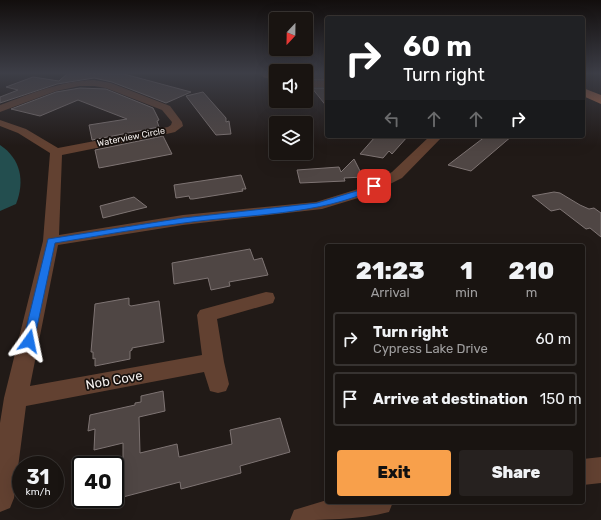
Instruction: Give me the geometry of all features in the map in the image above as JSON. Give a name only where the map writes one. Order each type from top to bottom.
[{"type":"street","name":"Waterview Circle","points":[[0,109],[32,97]]},
{"type":"street","name":"Waterview Circle","points":[[56,152],[171,130],[177,126],[176,122],[166,108],[139,97]]},
{"type":"street","points":[[0,123],[9,125],[35,138],[56,152],[51,241],[16,398],[0,498]]},
{"type":"street","points":[[51,241],[183,220],[317,206],[363,192],[397,175],[435,138]]},
{"type":"street","points":[[218,384],[213,362],[207,315],[266,298]]},
{"type":"street","name":"Nob Cove","points":[[16,398],[213,362]]},
{"type":"street","points":[[585,472],[601,470]]},
{"type":"street","points":[[304,520],[333,516],[372,504]]},
{"type":"water","points":[[0,145],[13,157],[17,164],[20,187],[16,204],[0,211]]},
{"type":"building","points":[[0,97],[17,97],[0,103]]},
{"type":"building","points":[[42,97],[126,97],[153,108],[159,120],[157,121],[159,127],[92,140],[89,125],[127,119],[78,100],[40,116],[11,109]]},
{"type":"building","points":[[151,97],[179,97],[166,103]]},
{"type":"building","points":[[187,97],[208,97],[226,118],[226,122],[229,121],[231,134],[216,135]]},
{"type":"building","points":[[319,97],[325,97],[325,104]]},
{"type":"building","points":[[163,136],[172,154],[99,168],[95,150]]},
{"type":"building","points":[[374,138],[406,138],[392,154],[389,151],[383,158],[360,154]]},
{"type":"building","points":[[483,138],[510,138],[471,171],[448,165]]},
{"type":"building","points":[[354,159],[363,177],[344,178],[345,181],[300,183],[297,170],[339,167],[341,172]]},
{"type":"building","points":[[241,175],[246,189],[242,189],[243,191],[193,199],[190,199],[189,196],[176,198],[174,185]]},
{"type":"building","points":[[554,192],[560,193],[589,209],[594,208],[601,213],[601,237],[590,228],[586,229],[560,209],[551,211],[532,196]]},
{"type":"building","points":[[134,197],[147,207],[103,218],[100,206]]},
{"type":"building","points":[[250,249],[254,260],[262,258],[268,275],[229,282],[230,286],[211,290],[208,278],[174,284],[172,263]]},
{"type":"building","points":[[129,298],[129,305],[131,306],[159,301],[164,342],[132,348],[130,351],[130,359],[95,366],[95,358],[93,359],[93,352],[91,352],[95,304]]},
{"type":"building","points":[[163,391],[165,411],[139,417],[140,453],[177,444],[179,457],[232,444],[230,430],[280,418],[290,452],[240,466],[241,473],[181,489],[180,482],[124,497],[123,443],[94,450],[95,429],[88,431],[90,415],[135,405],[135,403],[141,402],[141,396]]},
{"type":"route","points":[[29,341],[51,241],[183,220],[317,206],[363,192],[374,186]]}]
